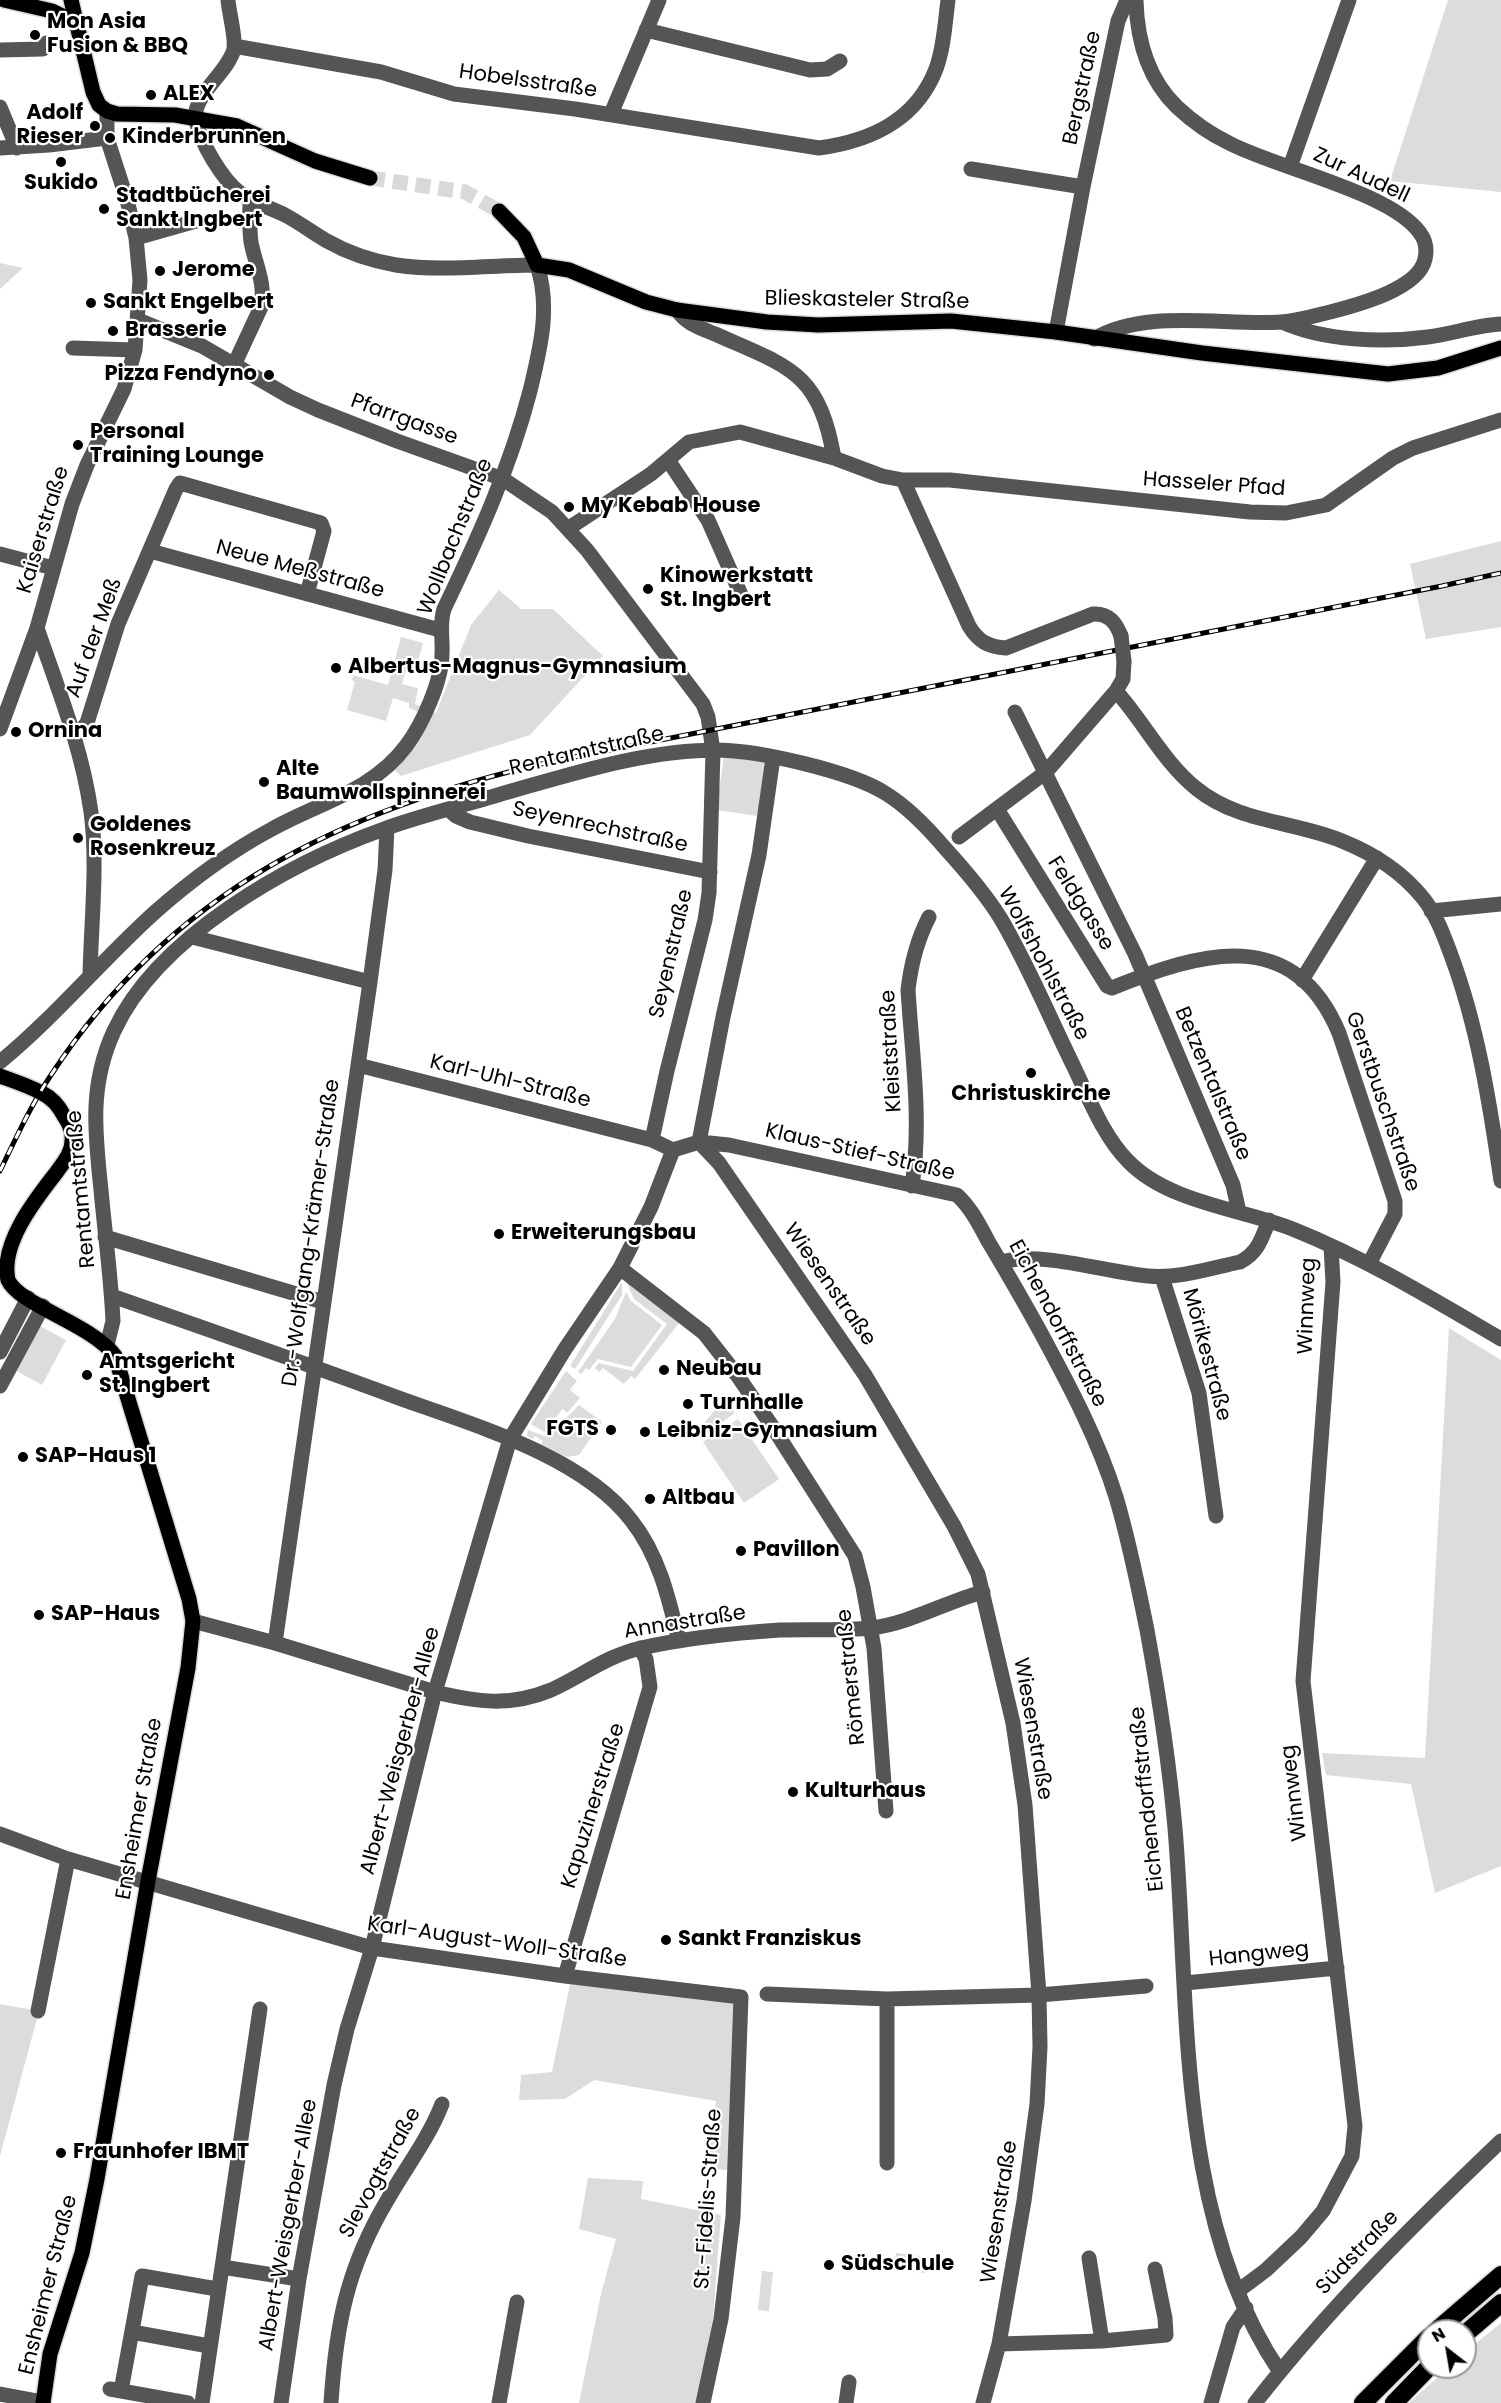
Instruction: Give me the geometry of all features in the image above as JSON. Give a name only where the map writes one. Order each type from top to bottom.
[{"type":"highway","points":[[1450,2319],[1501,2275]]},
{"type":"highway","points":[[1477,2324],[1501,2303]]},
{"type":"highway","points":[[1363,2403],[1417,2349]]},
{"type":"highway","points":[[1394,2403],[1417,2379]]},
{"type":"main road","points":[[4,0],[52,11],[75,22]]},
{"type":"main road","points":[[21,5],[42,0]]},
{"type":"main road","points":[[71,0],[93,92],[99,105],[107,111],[117,114],[164,114],[237,126],[315,161],[370,178]]},
{"type":"main road","name":"Wollbachstraße","points":[[499,211],[524,237],[537,265]]},
{"type":"main road","name":"Blieskasteler Straße","points":[[537,265],[569,270],[646,302],[677,310],[767,322],[818,325],[951,321],[1388,374],[1438,368],[1501,348]]},
{"type":"main road","name":"Ensheimer Straße","points":[[0,1076],[44,1094],[57,1104],[71,1131],[73,1140],[66,1159],[21,1220],[9,1243],[3,1260],[9,1282],[28,1298],[72,1321],[107,1345],[119,1368],[189,1599],[192,1621],[188,1668],[148,1881],[93,2199],[82,2253],[51,2354],[43,2402]]},
{"type":"street","points":[[195,118],[200,100],[228,63],[234,46],[228,0]]},
{"type":"street","points":[[611,114],[659,0]]},
{"type":"street","name":"Hobelsstraße","points":[[234,46],[381,72],[454,94],[611,114],[819,148],[847,144],[877,133],[915,103],[928,87],[936,68],[943,42],[948,0]]},
{"type":"street","name":"Bergstraße","points":[[1056,332],[1083,187],[1118,21],[1127,0]]},
{"type":"street","name":"Zur Audell","points":[[1094,339],[1115,328],[1131,325],[1164,322],[1282,322],[1348,308],[1381,296],[1415,276],[1424,264],[1426,254],[1425,240],[1395,211],[1371,199],[1229,144],[1193,121],[1161,88],[1142,51],[1136,0]]},
{"type":"street","points":[[1290,167],[1350,0]]},
{"type":"street","points":[[646,30],[810,70],[827,69],[840,61]]},
{"type":"street","points":[[0,53],[43,49],[46,43]]},
{"type":"street","points":[[0,106],[17,148]]},
{"type":"street","name":"Kaiserstraße","points":[[0,729],[37,628],[53,568],[83,474],[124,389],[135,350],[140,280],[136,238],[127,200],[106,138],[107,111]]},
{"type":"street","name":"Blieskasteler Straße","points":[[195,118],[214,160],[240,193],[294,220],[342,249],[397,265],[537,265]]},
{"type":"street","points":[[0,148],[106,138]]},
{"type":"street","points":[[971,169],[1083,187]]},
{"type":"street","points":[[234,364],[263,297],[259,269],[251,244],[250,199]]},
{"type":"street","points":[[136,238],[196,221]]},
{"type":"street","name":"Wollbachstraße","points":[[0,1062],[153,914],[216,863],[275,827],[357,789],[392,762],[414,735],[435,686],[442,654],[440,630],[444,609],[503,479],[520,427],[542,339],[544,292],[537,265]]},
{"type":"street","points":[[677,310],[681,316],[695,325],[782,364],[800,376],[806,383],[826,424],[834,458]]},
{"type":"street","name":"Pfarrgasse","points":[[138,320],[185,338],[290,397],[349,423],[503,479],[540,502],[569,528],[693,689],[708,717],[713,751]]},
{"type":"street","points":[[1282,322],[1311,333],[1363,339],[1426,338],[1501,324]]},
{"type":"street","points":[[73,348],[135,350]]},
{"type":"street","name":"Hasseler Pfad","points":[[569,528],[651,474],[689,442],[740,432],[903,480],[950,480],[1250,512],[1286,513],[1326,505],[1393,458],[1413,448],[1501,420]]},
{"type":"street","points":[[668,460],[708,520],[742,597]]},
{"type":"street","points":[[903,480],[969,626],[983,643],[1006,648],[1019,645],[1093,614],[1105,615],[1111,619],[1121,636],[1124,661],[1123,679],[1116,691],[1047,772],[959,837]]},
{"type":"street","name":"Auf der Meß","points":[[76,736],[87,723],[118,624],[180,483],[321,523],[324,531],[307,594]]},
{"type":"street","name":"Neue Meßstraße","points":[[150,551],[440,630]]},
{"type":"street","points":[[0,554],[53,568]]},
{"type":"street","points":[[37,628],[76,736],[92,814],[90,976]]},
{"type":"street","points":[[1116,691],[1178,771],[1213,800],[1266,820],[1340,840],[1377,858],[1412,886],[1431,910],[1446,940],[1467,1002],[1481,1064],[1501,1181]]},
{"type":"street","name":"Betzentalstraße","points":[[1015,712],[1047,772],[1144,975],[1233,1185],[1239,1212]]},
{"type":"street","name":"Wolfshohlstraße","points":[[713,751],[725,750],[773,758],[848,776],[884,793],[918,819],[971,878],[1002,921],[1102,1123],[1129,1163],[1169,1189],[1239,1212]]},
{"type":"street","name":"Rentamtstraße","points":[[107,1345],[114,1321],[95,1112],[98,1081],[113,1033],[127,1006],[139,989],[166,960],[192,937],[263,885],[324,854],[387,828],[606,765],[648,756],[713,751]]},
{"type":"street","name":"Seyenstraße","points":[[652,1140],[705,920],[710,872],[713,751]]},
{"type":"street","points":[[652,1140],[673,1150],[699,1142],[723,1017],[759,855],[773,758]]},
{"type":"street","name":"Feldgasse","points":[[997,809],[1107,986],[1112,988],[1144,975]]},
{"type":"street","name":"Seyenrechstraße","points":[[449,810],[470,822],[528,836],[710,872]]},
{"type":"street","name":"Dr.-Wolfgang-Krämer-Straße","points":[[275,1643],[370,982],[387,828]]},
{"type":"street","points":[[1302,980],[1377,858]]},
{"type":"street","points":[[1431,910],[1501,904]]},
{"type":"street","name":"Kleiststraße","points":[[912,1186],[917,1158],[917,1130],[909,990],[910,970],[917,945],[929,917]]},
{"type":"street","points":[[192,937],[370,982]]},
{"type":"street","name":"Gerstbuschstraße","points":[[1144,975],[1201,958],[1227,954],[1263,959],[1279,965],[1302,980],[1323,1003],[1339,1033],[1395,1202],[1395,1214],[1369,1264]]},
{"type":"street","name":"Karl-Uhl-Straße","points":[[358,1065],[652,1140]]},
{"type":"street","name":"Klaus-Stief-Straße","points":[[699,1142],[729,1145],[957,1194],[967,1204],[988,1241]]},
{"type":"street","name":"Wiesenstraße","points":[[699,1142],[719,1163],[865,1375],[954,1526],[978,1574],[1013,1723],[1025,1804],[1039,1995],[1040,2047],[1037,2104],[1024,2201],[999,2344],[983,2403]]},
{"type":"street","name":"Albert-Weisgerber-Allee","points":[[281,2403],[299,2279],[334,2085],[348,2024],[372,1948],[435,1692],[510,1439],[565,1349],[620,1268],[651,1207],[673,1150]]},
{"type":"street","points":[[1239,1212],[1269,1220],[1331,1245],[1501,1339]]},
{"type":"street","points":[[1001,1262],[1012,1259],[1044,1260],[1162,1277],[1240,1262],[1248,1258],[1261,1243],[1269,1220]]},
{"type":"street","points":[[105,1237],[323,1302]]},
{"type":"street","name":"Eichendorffstraße","points":[[988,1241],[1079,1406],[1116,1496],[1160,1700],[1175,1829],[1192,2086],[1201,2163],[1223,2253],[1245,2308],[1264,2347],[1280,2372]]},
{"type":"street","name":"Winnweg","points":[[1238,2291],[1266,2270],[1301,2237],[1323,2211],[1352,2156],[1355,2126],[1303,1681],[1332,1294],[1331,1245]]},
{"type":"street","name":"Römerstraße","points":[[620,1268],[677,1309],[704,1333],[737,1375],[855,1556],[874,1648],[886,1811]]},
{"type":"street","name":"Mörikestraße","points":[[1162,1277],[1199,1393],[1216,1516]]},
{"type":"street","points":[[112,1296],[314,1366],[510,1439],[573,1470],[614,1501],[631,1520],[647,1544],[661,1573],[679,1641]]},
{"type":"street","points":[[0,1352],[28,1298]]},
{"type":"street","points":[[0,1386],[43,1306]]},
{"type":"street","name":"Annastraße","points":[[192,1621],[275,1643],[435,1692],[459,1698],[501,1703],[551,1689],[597,1664],[640,1648],[679,1641],[780,1630],[870,1628],[908,1620],[983,1592]]},
{"type":"street","name":"Kapuzinerstraße","points":[[565,1976],[650,1687],[646,1659],[640,1648]]},
{"type":"street","name":"Karl-August-Woll-Straße","points":[[0,1834],[69,1859],[372,1948],[565,1976],[741,1997]]},
{"type":"street","points":[[38,2011],[69,1859]]},
{"type":"street","name":"Hangweg","points":[[1185,1983],[1337,1968]]},
{"type":"street","points":[[767,1994],[887,1999],[1039,1995],[1146,1986]]},
{"type":"street","name":"St.-Fidelis-Straße","points":[[704,2403],[721,2319],[733,2217],[741,1997]]},
{"type":"street","points":[[887,1999],[887,2163]]},
{"type":"street","points":[[201,2403],[260,2009]]},
{"type":"street","name":"Slevogtstraße","points":[[331,2403],[339,2325],[354,2267],[374,2224],[435,2123],[442,2104]]},
{"type":"street","name":"Südstraße","points":[[1255,2403],[1341,2300],[1501,2141]]},
{"type":"street","points":[[1089,2258],[1102,2342]]},
{"type":"street","points":[[222,2266],[299,2279]]},
{"type":"street","points":[[999,2344],[1102,2342],[1166,2335],[1165,2318],[1155,2269]]},
{"type":"street","points":[[188,2403],[115,2390],[132,2332],[142,2276],[217,2289]]},
{"type":"street","points":[[499,2403],[517,2302]]},
{"type":"street","points":[[1211,2403],[1233,2327],[1245,2308]]},
{"type":"street","points":[[132,2332],[209,2346]]},
{"type":"street","points":[[846,2403],[849,2382]]},
{"type":"street","points":[[0,2394],[43,2402]]},
{"type":"shaded area","points":[[1448,0],[1501,0],[1501,192],[1390,181]]},
{"type":"shaded area","points":[[0,263],[23,268],[0,289]]},
{"type":"shaded area","points":[[1501,541],[1501,627],[1426,639],[1410,564]]},
{"type":"shaded area","points":[[499,590],[521,609],[553,609],[603,656],[530,735],[401,776],[392,768],[432,718],[409,708],[409,703],[393,698],[386,721],[347,710],[355,682],[352,680],[353,675],[388,685],[401,637],[423,643],[417,664],[408,662],[402,684],[418,688],[415,704],[436,713],[471,625]]},
{"type":"shaded area","points":[[724,756],[769,763],[758,816],[716,810]]},
{"type":"shaded area","points":[[626,1281],[679,1323],[635,1379],[631,1376],[624,1384],[603,1368],[599,1372],[595,1368],[599,1363],[633,1371],[667,1324],[634,1299]]},
{"type":"shaded area","points":[[622,1282],[622,1295],[575,1369],[570,1366]]},
{"type":"shaded area","points":[[626,1292],[631,1301],[662,1325],[631,1367],[598,1359],[589,1370],[586,1368],[581,1374],[578,1372],[615,1319]]},
{"type":"shaded area","points":[[38,1325],[66,1340],[42,1385],[15,1370]]},
{"type":"shaded area","points":[[1449,1328],[1501,1360],[1501,1866],[1435,1893],[1411,1784],[1326,1775],[1322,1753],[1425,1758]]},
{"type":"shaded area","points":[[566,1371],[577,1381],[570,1390],[580,1398],[567,1413],[563,1409],[555,1418],[559,1422],[546,1433],[531,1424]]},
{"type":"shaded area","points":[[721,1402],[735,1413],[709,1431],[699,1430]]},
{"type":"shaded area","points":[[579,1405],[602,1422],[579,1455],[567,1457],[541,1444],[543,1441],[535,1436],[533,1439],[527,1436],[528,1430],[547,1437]]},
{"type":"shaded area","points":[[738,1419],[779,1479],[744,1503],[703,1442]]},
{"type":"shaded area","points":[[570,1984],[735,2002],[735,2171],[706,2168],[716,2101],[594,2080],[565,2099],[519,2100],[521,2075],[552,2072]]},
{"type":"shaded area","points":[[0,2004],[39,2011],[0,2156]]},
{"type":"shaded area","points":[[588,2178],[643,2181],[641,2199],[721,2215],[713,2318],[697,2403],[579,2403],[601,2294],[616,2239],[579,2229]]},
{"type":"shaded area","points":[[896,2253],[927,2257],[925,2273],[894,2269]]},
{"type":"shaded area","points":[[762,2271],[773,2272],[769,2311],[758,2310]]},
{"type":"shaded area","points":[[1501,2323],[1501,2403],[1409,2403],[1436,2379],[1477,2379],[1477,2342]]},
{"type":"tunnel","points":[[370,178],[465,192],[499,211]]},
{"type":"railway","points":[[0,1171],[30,1110],[51,1075],[99,1010],[151,954],[208,907],[270,866],[335,832],[404,804],[477,780],[554,761],[1501,573]]},
{"type":"place","name":"Mon Asia Fusion & BBQ","points":[[35,35]]},
{"type":"place","name":"ALEX","points":[[151,95]]},
{"type":"place","name":"Adolf Rieser","points":[[95,126]]},
{"type":"place","name":"Kinderbrunnen","points":[[110,138]]},
{"type":"place","name":"Sukido","points":[[61,162]]},
{"type":"place","name":"Stadtbücherei Sankt Ingbert","points":[[104,209]]},
{"type":"place","name":"Jerome","points":[[160,271]]},
{"type":"place","name":"Sankt Engelbert","points":[[91,303]]},
{"type":"place","name":"Brasserie","points":[[113,331]]},
{"type":"place","name":"Pizza Fendyno","points":[[269,375]]},
{"type":"place","name":"Personal Training Lounge","points":[[78,445]]},
{"type":"place","name":"My Kebab House","points":[[569,507]]},
{"type":"place","name":"Kinowerkstatt St. Ingbert","points":[[648,589]]},
{"type":"place","name":"Albertus-Magnus-Gymnasium","points":[[336,668]]},
{"type":"place","name":"Ornina","points":[[16,732]]},
{"type":"place","name":"Alte Baumwollspinnerei","points":[[264,782]]},
{"type":"place","name":"Goldenes Rosenkreuz","points":[[78,838]]},
{"type":"place","name":"Christuskirche","points":[[1031,1073]]},
{"type":"place","name":"Erweiterungsbau","points":[[499,1234]]},
{"type":"place","name":"Neubau","points":[[664,1370]]},
{"type":"place","name":"Amtsgericht St. Ingbert","points":[[87,1375]]},
{"type":"place","name":"Turnhalle","points":[[688,1404]]},
{"type":"place","name":"FGTS","points":[[611,1430]]},
{"type":"place","name":"Leibniz-Gymnasium","points":[[645,1432]]},
{"type":"place","name":"SAP-Haus 1","points":[[23,1457]]},
{"type":"place","name":"Altbau","points":[[650,1499]]},
{"type":"place","name":"Pavillon","points":[[741,1551]]},
{"type":"place","name":"SAP-Haus","points":[[39,1615]]},
{"type":"place","name":"Kulturhaus","points":[[793,1792]]},
{"type":"place","name":"Sankt Franziskus","points":[[666,1940]]},
{"type":"place","name":"Fraunhofer IBMT","points":[[61,2153]]},
{"type":"place","name":"Südschule","points":[[829,2265]]}]
